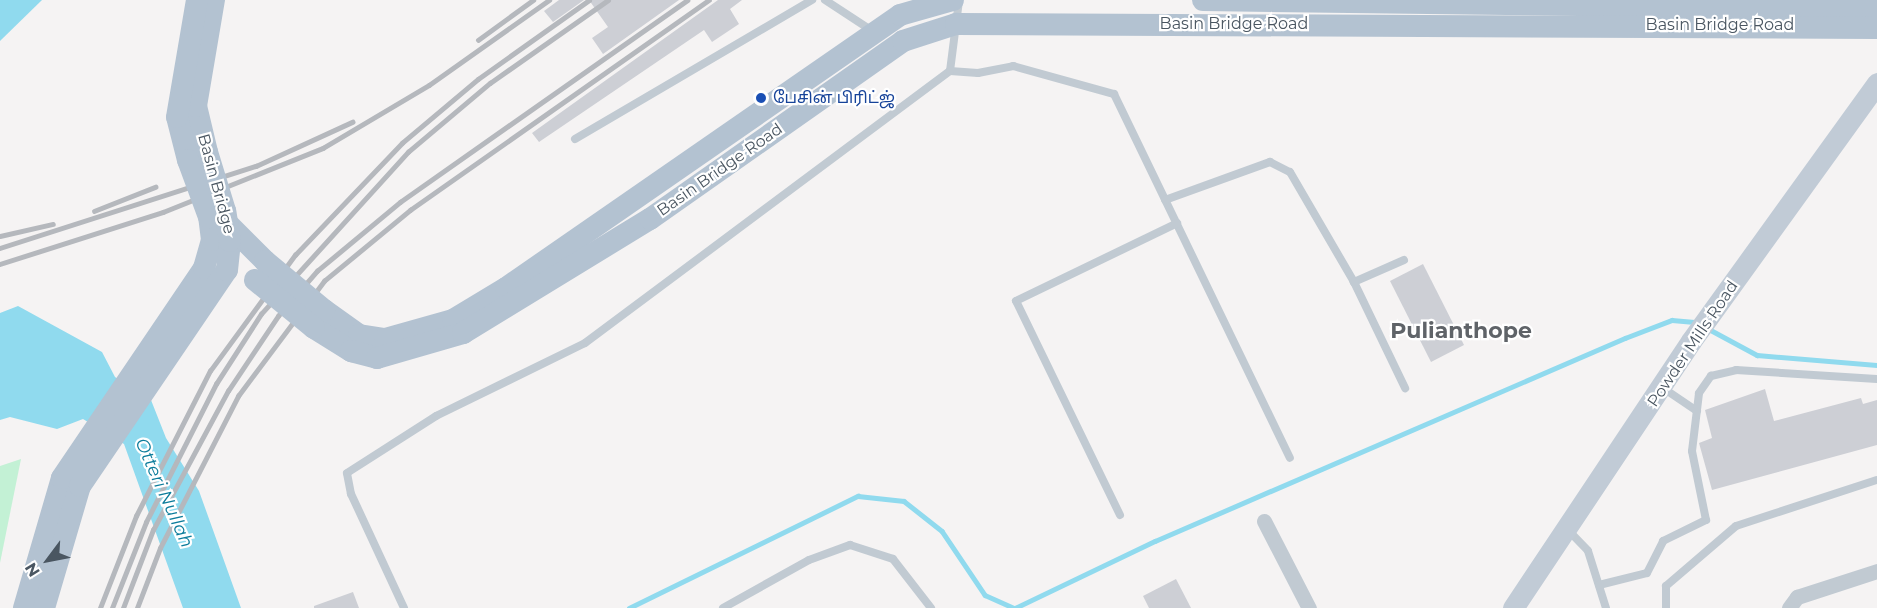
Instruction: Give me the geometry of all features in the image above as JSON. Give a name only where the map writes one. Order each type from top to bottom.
[{"type":"main road","name":"Basin Bridge","points":[[138,378],[227,270],[220,217],[197,156],[177,117],[197,0]]},
{"type":"main road","name":"Basin Bridge","points":[[197,156],[196,106],[214,0]]},
{"type":"main road","name":"Basin Bridge Road","points":[[319,319],[359,335],[385,339],[453,320],[900,15],[953,0]]},
{"type":"main road","name":"Basin Bridge Road","points":[[1203,0],[1877,9]]},
{"type":"main road","name":"Basin Bridge Road","points":[[319,319],[351,351],[377,358],[413,351],[516,305],[650,219],[903,41],[956,24],[1877,28]]},
{"type":"main road","name":"Basin Bridge","points":[[100,434],[138,378],[204,268],[220,217]]},
{"type":"main road","points":[[220,217],[260,271],[319,319]]},
{"type":"main road","points":[[227,270],[260,271]]},
{"type":"main road","points":[[24,608],[62,478],[100,434]]},
{"type":"main road","points":[[44,608],[80,486],[100,434]]},
{"type":"street","name":"Powder Mills Road","points":[[1514,608],[1663,388],[1691,341],[1877,83]]},
{"type":"street","points":[[1264,521],[1309,608]]},
{"type":"street","points":[[1789,608],[1797,597],[1877,571]]},
{"type":"lane","points":[[575,139],[812,0]]},
{"type":"lane","points":[[825,0],[875,32]]},
{"type":"lane","points":[[950,71],[959,0]]},
{"type":"lane","points":[[404,608],[351,494],[347,473],[436,416],[585,343],[950,71],[978,73],[1013,66],[1114,94],[1290,458]]},
{"type":"lane","points":[[1165,200],[1270,162],[1290,172],[1354,282],[1406,387]]},
{"type":"lane","points":[[1120,515],[1016,301],[1177,223]]},
{"type":"lane","points":[[1354,282],[1404,260]]},
{"type":"lane","points":[[1599,585],[1647,573],[1663,541],[1706,520],[1692,459],[1697,411],[1704,383],[1726,370],[1877,379]]},
{"type":"lane","points":[[1663,388],[1697,411]]},
{"type":"lane","points":[[1666,608],[1666,586],[1736,526],[1877,480]]},
{"type":"lane","points":[[1567,529],[1583,542],[1606,608]]},
{"type":"lane","points":[[723,608],[808,560],[850,545],[892,559],[931,608]]},
{"type":"green space","points":[[21,459],[0,563],[0,466]]},
{"type":"water","points":[[0,0],[42,0],[0,41]]},
{"type":"water","name":"Otteri Nullah","points":[[18,306],[102,352],[115,377],[151,400],[166,438],[199,491],[241,608],[183,608],[124,444],[83,419],[57,429],[10,417],[0,420],[0,313]]},
{"type":"building","points":[[559,0],[584,0],[553,22],[544,11]]},
{"type":"building","points":[[589,0],[679,0],[603,54],[592,38],[608,27]]},
{"type":"building","points":[[718,0],[742,0],[730,9],[739,24],[712,42],[704,30],[539,142],[532,133]]},
{"type":"building","points":[[1423,264],[1464,345],[1431,362],[1390,281]]},
{"type":"building","points":[[1765,389],[1774,421],[1861,398],[1863,404],[1877,400],[1877,445],[1712,490],[1699,443],[1712,438],[1705,410]]},
{"type":"building","points":[[1176,579],[1191,608],[1149,608],[1143,596]]},
{"type":"building","points":[[353,592],[359,608],[314,608],[314,606]]},
{"type":"waterway","points":[[1015,608],[1155,541],[1625,338],[1672,320],[1697,322]]},
{"type":"waterway","points":[[1707,328],[1757,355],[1877,365]]},
{"type":"waterway","points":[[629,608],[858,496],[904,501],[942,531],[985,595],[1014,608]]},
{"type":"railway","points":[[478,40],[533,0]]},
{"type":"railway","points":[[0,264],[163,212],[323,148],[429,85],[549,0]]},
{"type":"railway","points":[[100,608],[136,516],[210,371],[295,255],[402,143],[478,79],[589,0]]},
{"type":"railway","points":[[112,608],[146,522],[216,384],[261,314],[408,152],[490,83],[608,0]]},
{"type":"railway","points":[[123,608],[153,530],[228,391],[278,316],[317,271],[400,202],[687,0]]},
{"type":"railway","points":[[137,608],[160,548],[238,396],[324,281],[410,210],[709,0]]},
{"type":"railway","points":[[0,248],[256,166],[352,122]]},
{"type":"railway","points":[[94,211],[155,187]]},
{"type":"railway","points":[[0,236],[53,224]]},
{"type":"place","name":"பேசின் பிரிட்ஜ்","points":[[761,98]]},
{"type":"district","name":"Pulianthope","points":[[1461,331]]}]
